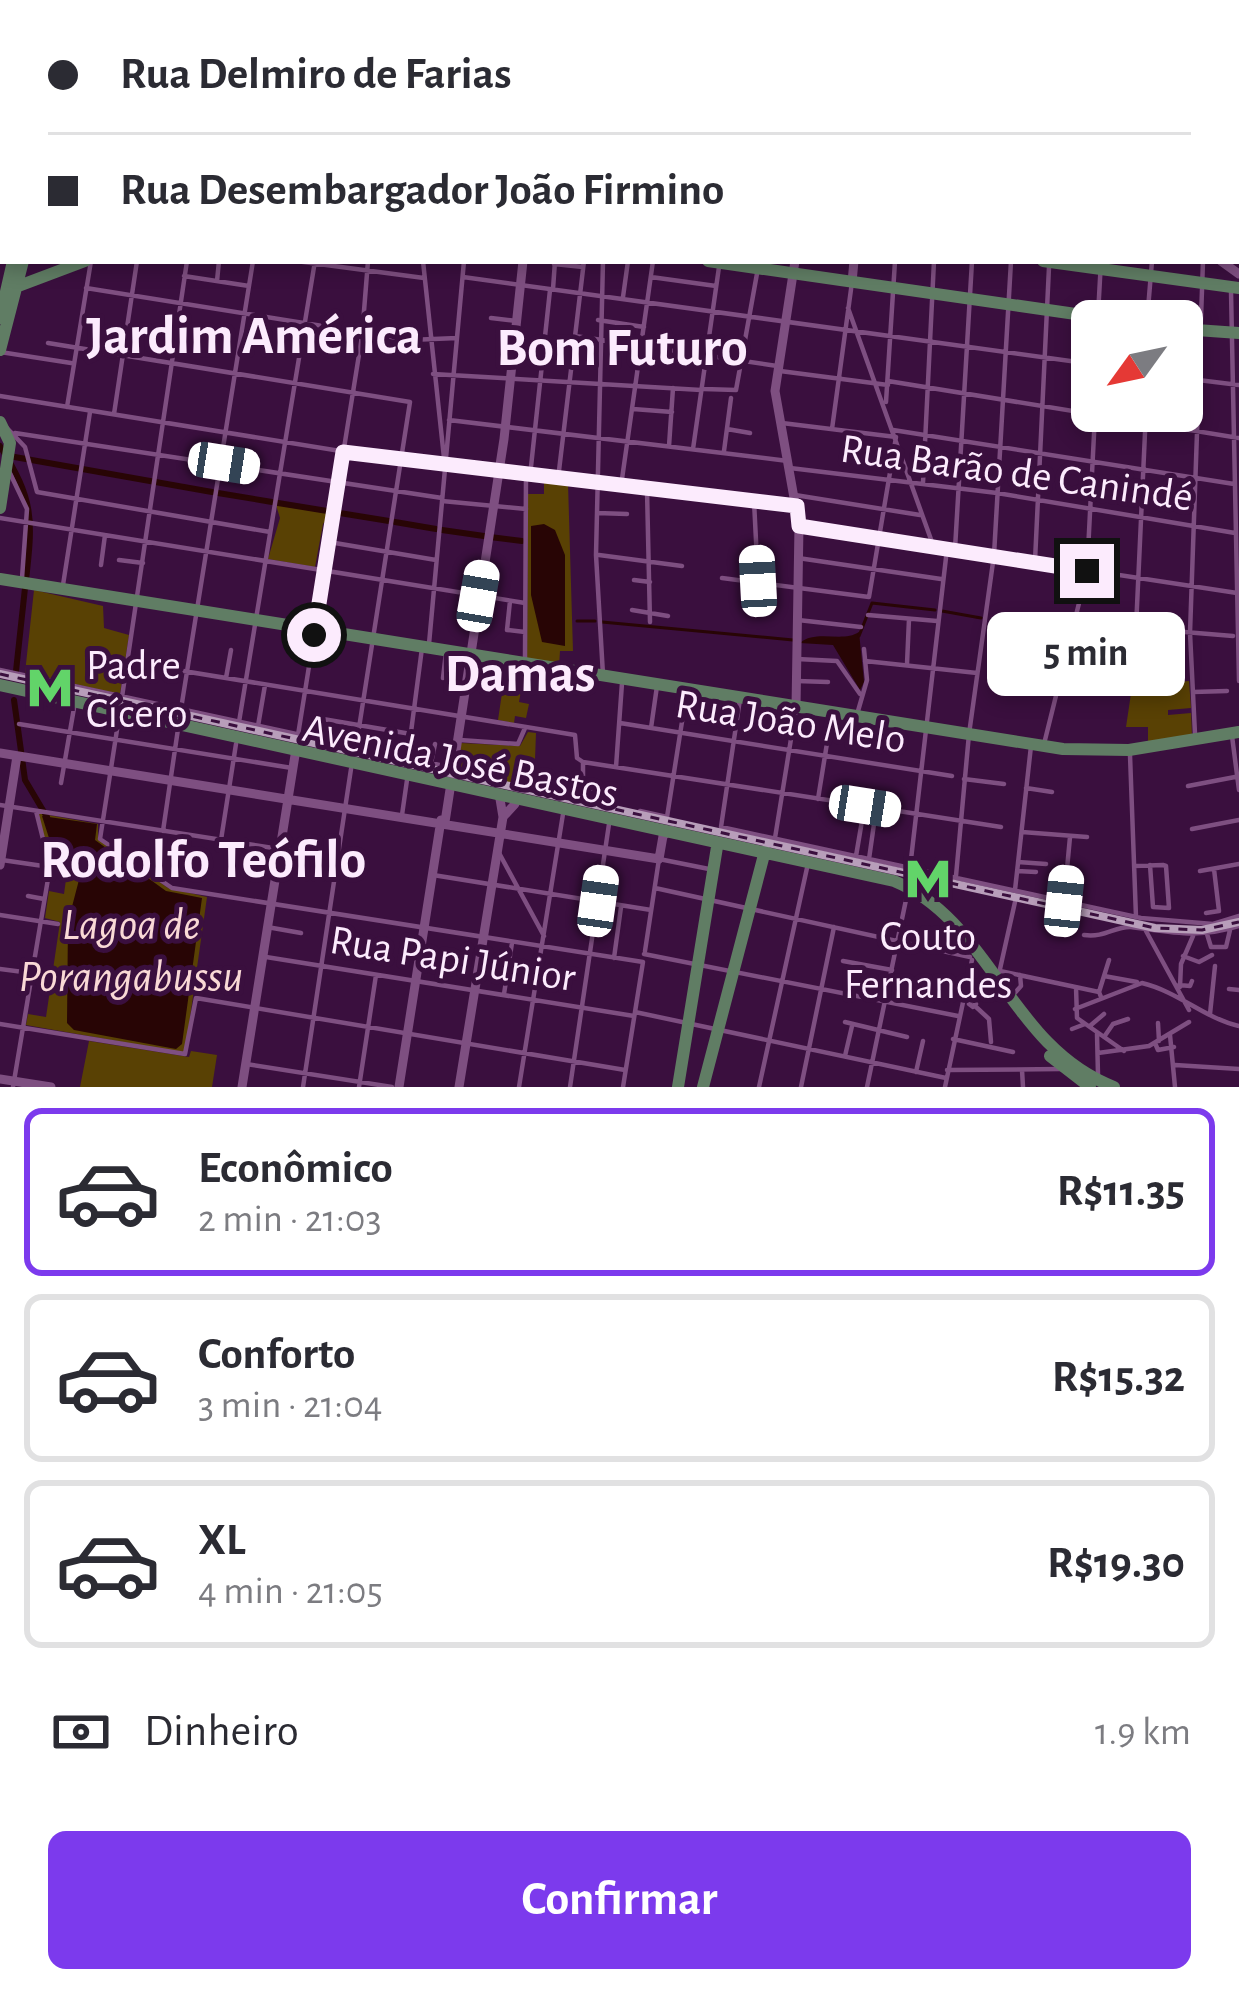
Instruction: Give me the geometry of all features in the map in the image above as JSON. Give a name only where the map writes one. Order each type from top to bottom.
[{"type":"main road","points":[[11,288],[79,264]]},
{"type":"main road","points":[[733,264],[794,267],[852,282],[1071,314]]},
{"type":"main road","points":[[1101,265],[1152,268],[1200,282],[1237,283]]},
{"type":"main road","points":[[0,318],[11,288]]},
{"type":"main road","points":[[0,351],[11,288]]},
{"type":"main road","points":[[1203,332],[1236,334]]},
{"type":"main road","points":[[0,508],[10,440],[6,427]]},
{"type":"main road","points":[[8,582],[1038,745],[1129,750],[1235,733]]},
{"type":"main road","name":"Avenida José Bastos","points":[[0,689],[179,722],[505,800],[667,828],[906,890]]},
{"type":"main road","name":"Avenida José Bastos","points":[[0,689],[119,718],[179,722],[234,751],[295,752],[351,769],[439,784]]},
{"type":"main road","name":"Avenida José Bastos","points":[[565,811],[609,824],[667,828],[717,847],[764,854],[807,868],[828,868]]},
{"type":"main road","points":[[678,1087],[717,847]]},
{"type":"main road","points":[[703,1087],[764,854]]},
{"type":"main road","points":[[906,890],[945,913],[1009,1001],[1090,1085]]},
{"type":"main road","points":[[985,966],[1011,1017],[1066,1071],[1090,1085],[1114,1087]]},
{"type":"street","points":[[68,407],[88,264]]},
{"type":"street","points":[[114,414],[137,264]]},
{"type":"street","points":[[122,697],[186,264]]},
{"type":"street","points":[[217,280],[219,264]]},
{"type":"street","points":[[163,831],[253,264]]},
{"type":"street","points":[[239,722],[315,264]]},
{"type":"street","points":[[320,264],[424,278]]},
{"type":"street","points":[[242,1087],[362,333],[368,264]]},
{"type":"street","points":[[423,264],[445,463]]},
{"type":"street","points":[[408,758],[434,589],[464,264]]},
{"type":"street","points":[[245,1064],[395,1087],[443,822],[505,428],[523,264]]},
{"type":"street","points":[[525,665],[528,475],[555,264]]},
{"type":"street","points":[[558,479],[584,264]]},
{"type":"street","points":[[603,264],[597,339],[596,555],[604,678]]},
{"type":"street","points":[[622,298],[628,264]]},
{"type":"street","points":[[621,486],[653,264]]},
{"type":"street","points":[[693,449],[720,264]]},
{"type":"street","points":[[832,429],[854,264]]},
{"type":"street","points":[[886,408],[895,264]]},
{"type":"street","points":[[923,485],[934,264]]},
{"type":"street","points":[[910,868],[923,727],[960,488],[972,264]]},
{"type":"street","points":[[956,878],[969,734],[994,555],[1011,264]]},
{"type":"street","points":[[1035,561],[1048,264]]},
{"type":"street","points":[[1200,300],[1203,264]]},
{"type":"street","points":[[1099,300],[1101,265]]},
{"type":"street","points":[[775,838],[797,681],[799,526],[780,423],[777,368],[794,267]]},
{"type":"street","points":[[433,374],[736,390],[758,268]]},
{"type":"street","points":[[1150,300],[1152,268]]},
{"type":"street","points":[[184,276],[249,286]]},
{"type":"street","points":[[463,277],[1071,361]]},
{"type":"street","points":[[651,277],[716,286]]},
{"type":"street","points":[[1237,283],[1239,681]]},
{"type":"street","points":[[86,288],[430,343],[457,338]]},
{"type":"street","points":[[848,308],[934,548]]},
{"type":"street","points":[[490,318],[517,321]]},
{"type":"street","points":[[598,320],[644,327]]},
{"type":"street","points":[[575,336],[837,379],[1071,408]]},
{"type":"street","points":[[48,343],[410,402],[356,747]]},
{"type":"street","points":[[173,344],[206,349]]},
{"type":"street","points":[[0,351],[74,364]]},
{"type":"street","points":[[1203,381],[1236,385]]},
{"type":"street","points":[[669,446],[673,388]]},
{"type":"street","points":[[0,396],[402,461],[687,495],[923,515]]},
{"type":"street","points":[[724,453],[731,398]]},
{"type":"street","points":[[633,409],[672,412]]},
{"type":"street","points":[[62,591],[90,410]]},
{"type":"street","name":"Rua Barão de Canindé","points":[[449,420],[998,493],[1236,537]]},
{"type":"street","points":[[780,423],[925,434],[1196,478],[1236,489]]},
{"type":"street","points":[[6,427],[442,500],[526,509]]},
{"type":"street","points":[[6,427],[28,462],[35,491],[270,532]]},
{"type":"street","points":[[728,429],[750,433]]},
{"type":"street","points":[[1203,430],[1236,437]]},
{"type":"street","points":[[1015,890],[1026,788],[1087,571],[1093,432]]},
{"type":"street","points":[[1132,638],[1139,630],[1146,432]]},
{"type":"street","points":[[1196,432],[1190,633],[1196,740]]},
{"type":"street","points":[[722,578],[869,596],[894,434]]},
{"type":"street","points":[[4,461],[21,489],[31,523],[8,582]]},
{"type":"street","points":[[647,489],[650,622]]},
{"type":"street","points":[[754,501],[759,582]]},
{"type":"street","points":[[597,513],[627,514]]},
{"type":"street","points":[[0,518],[525,603]]},
{"type":"street","points":[[799,526],[1238,590]]},
{"type":"street","points":[[101,565],[105,535]]},
{"type":"street","points":[[328,541],[436,560]]},
{"type":"street","points":[[596,555],[682,566]]},
{"type":"street","points":[[798,557],[943,579]]},
{"type":"street","points":[[119,560],[144,563]]},
{"type":"street","points":[[634,580],[650,582]]},
{"type":"street","points":[[510,601],[507,630],[525,632]]},
{"type":"street","points":[[632,610],[668,616]]},
{"type":"street","points":[[868,616],[909,619],[938,614]]},
{"type":"street","points":[[508,616],[525,619]]},
{"type":"street","points":[[907,664],[909,619]]},
{"type":"street","points":[[798,620],[861,627]]},
{"type":"street","points":[[1139,630],[1238,637]]},
{"type":"street","points":[[857,717],[867,680],[864,649]]},
{"type":"street","points":[[226,678],[231,650]]},
{"type":"street","points":[[442,678],[446,652]]},
{"type":"street","points":[[797,659],[831,661],[850,676],[860,694]]},
{"type":"street","points":[[865,661],[977,673]]},
{"type":"street","points":[[128,662],[574,735],[577,758],[583,762],[1001,827]]},
{"type":"street","name":"Avenida José Bastos","points":[[0,670],[122,697],[179,722],[258,726],[295,752],[333,742],[449,767]]},
{"type":"street","points":[[616,767],[622,681]]},
{"type":"street","points":[[797,681],[828,682]]},
{"type":"street","points":[[258,726],[265,685]]},
{"type":"street","points":[[651,728],[657,686]]},
{"type":"street","points":[[623,1087],[687,690]]},
{"type":"street","points":[[1193,692],[1227,691]]},
{"type":"street","points":[[740,699],[722,827],[1136,916],[1213,924],[1239,916]]},
{"type":"street","points":[[61,783],[74,708]]},
{"type":"street","points":[[119,718],[100,839],[169,887],[614,958],[736,969],[958,1016]]},
{"type":"street","points":[[316,718],[411,734]]},
{"type":"street","points":[[333,742],[337,722]]},
{"type":"street","name":"Rua João Melo","points":[[620,723],[952,776]]},
{"type":"street","points":[[19,724],[175,749],[234,751],[221,840]]},
{"type":"street","points":[[456,739],[521,743],[525,728]]},
{"type":"street","points":[[1235,733],[1239,790]]},
{"type":"street","points":[[818,799],[828,737]]},
{"type":"street","points":[[443,822],[456,739]]},
{"type":"street","points":[[431,763],[435,744]]},
{"type":"street","points":[[1129,750],[1136,916]]},
{"type":"street","points":[[0,753],[559,840],[713,870]]},
{"type":"street","points":[[20,756],[5,805],[0,862],[50,867]]},
{"type":"street","points":[[583,762],[583,787],[598,790]]},
{"type":"street","points":[[303,1087],[351,769]]},
{"type":"street","points":[[1187,786],[1238,777]]},
{"type":"street","points":[[964,779],[1004,784]]},
{"type":"street","points":[[402,815],[407,780]]},
{"type":"street","points":[[1026,788],[1052,792]]},
{"type":"street","points":[[459,1087],[505,800]]},
{"type":"street","points":[[5,805],[337,858]]},
{"type":"street","points":[[856,856],[865,806]]},
{"type":"street","points":[[519,1087],[565,811]]},
{"type":"street","points":[[640,811],[667,828]]},
{"type":"street","points":[[14,1084],[50,867],[42,812]]},
{"type":"street","points":[[1192,829],[1239,820]]},
{"type":"street","points":[[570,1087],[609,824]]},
{"type":"street","points":[[869,859],[874,824]]},
{"type":"street","points":[[1022,832],[1087,837]]},
{"type":"street","points":[[1064,901],[1070,837]]},
{"type":"street","points":[[498,849],[544,936]]},
{"type":"street","points":[[1018,862],[1046,864]]},
{"type":"street","points":[[1200,871],[1239,864]]},
{"type":"street","points":[[1134,866],[1150,866],[1166,866],[1168,908],[1153,907],[1150,866]]},
{"type":"street","points":[[759,1087],[807,868]]},
{"type":"street","points":[[1206,913],[1219,911],[1214,868]]},
{"type":"street","points":[[1017,871],[1036,872]]},
{"type":"street","points":[[433,875],[651,910]]},
{"type":"street","points":[[655,888],[796,917],[1100,994]]},
{"type":"street","points":[[867,1087],[906,890]]},
{"type":"street","points":[[28,896],[44,899]]},
{"type":"street","points":[[945,1087],[958,1016],[1016,902]]},
{"type":"street","points":[[614,958],[621,904]]},
{"type":"street","points":[[0,915],[58,924]]},
{"type":"street","points":[[1084,935],[1102,938],[1126,926],[1193,936],[1239,926]]},
{"type":"street","points":[[267,927],[301,933]]},
{"type":"street","points":[[801,1087],[834,927]]},
{"type":"street","points":[[1183,956],[1199,962],[1229,946],[1230,929]]},
{"type":"street","points":[[1147,931],[1190,1010]]},
{"type":"street","points":[[1207,934],[1212,951]]},
{"type":"street","points":[[1182,998],[1183,956],[1193,936]]},
{"type":"street","points":[[504,994],[512,943]]},
{"type":"street","name":"Rua Papi Júnior","points":[[262,956],[688,1022],[916,1072],[1066,1071]]},
{"type":"street","points":[[1100,994],[1109,960]]},
{"type":"street","points":[[844,961],[892,970]]},
{"type":"street","points":[[1210,1018],[1215,966]]},
{"type":"street","points":[[0,969],[54,976]]},
{"type":"street","points":[[359,1084],[376,975]]},
{"type":"street","points":[[1009,1001],[1021,986],[1020,975]]},
{"type":"street","points":[[1104,976],[1145,984],[1182,998],[1210,1018],[1239,1026]]},
{"type":"street","points":[[1179,985],[1190,986],[1192,981]]},
{"type":"street","points":[[1075,1009],[1100,994],[1145,984]]},
{"type":"street","points":[[1145,984],[1148,995]]},
{"type":"street","points":[[1076,987],[1075,1009],[1087,1025],[1124,1051]]},
{"type":"street","points":[[1229,989],[1239,990]]},
{"type":"street","points":[[0,1024],[187,1053],[196,998],[625,1070]]},
{"type":"street","points":[[968,1003],[989,1018],[992,1042]]},
{"type":"street","points":[[1072,1029],[1103,1014]]},
{"type":"street","points":[[1090,1085],[1101,1035],[1128,1019]]},
{"type":"street","points":[[1158,1022],[1158,1050],[1174,1047]]},
{"type":"street","points":[[1098,1053],[1157,1042],[1189,1022]]},
{"type":"street","points":[[845,1056],[848,1023],[907,1037]]},
{"type":"street","points":[[1170,1035],[1175,1087]]},
{"type":"street","points":[[953,1039],[1013,1052]]},
{"type":"street","points":[[916,1072],[923,1041]]},
{"type":"street","points":[[1175,1065],[1239,1069]]},
{"type":"street","points":[[1022,1070],[1023,1087]]},
{"type":"street","points":[[0,1079],[51,1087]]},
{"type":"shaded area","points":[[544,479],[568,483],[573,651],[560,651],[559,666],[527,662],[528,494],[544,494]]},
{"type":"shaded area","points":[[276,505],[331,514],[323,524],[315,567],[268,559],[280,518]]},
{"type":"shaded area","points":[[34,590],[103,606],[104,628],[129,635],[120,694],[25,673]]},
{"type":"shaded area","points":[[1140,633],[1161,635],[1165,683],[1189,681],[1191,708],[1168,710],[1168,715],[1191,713],[1192,735],[1148,744],[1148,727],[1126,727]]},
{"type":"shaded area","points":[[506,666],[525,669],[519,702],[529,704],[526,718],[515,716],[514,723],[498,720]]},
{"type":"shaded area","points":[[528,732],[536,733],[534,787],[455,771],[460,743],[520,746]]},
{"type":"shaded area","name":"Lagoa de Porangabussu","points":[[37,813],[98,824],[98,839],[168,888],[207,897],[185,1053],[26,1025],[28,1014],[46,1017],[60,922],[45,918],[49,891],[64,894],[67,872],[51,866]]},
{"type":"shaded area","points":[[89,1041],[189,1057],[191,1051],[217,1055],[212,1087],[80,1087]]},
{"type":"water","points":[[544,524],[555,530],[565,555],[565,646],[542,642],[531,595],[531,526]]},
{"type":"water","points":[[859,632],[864,682],[860,690],[833,645],[800,643],[814,637]]},
{"type":"water","name":"Lagoa de Porangabussu","points":[[42,816],[97,824],[95,840],[166,891],[202,898],[182,1044],[176,1049],[74,1030],[67,1023],[68,922],[80,876],[56,860]]},
{"type":"waterway","points":[[0,446],[28,510],[26,580]]},
{"type":"waterway","points":[[9,456],[212,492]]},
{"type":"waterway","points":[[218,493],[272,502]]},
{"type":"waterway","points":[[278,503],[389,521]]},
{"type":"waterway","points":[[395,522],[436,529]]},
{"type":"waterway","points":[[442,530],[484,536]]},
{"type":"waterway","points":[[490,537],[522,541]]},
{"type":"waterway","points":[[16,671],[25,588]]},
{"type":"waterway","points":[[859,636],[872,603],[935,610]]},
{"type":"waterway","points":[[942,611],[981,618]]},
{"type":"waterway","points":[[577,621],[595,621]]},
{"type":"waterway","points":[[602,622],[793,640]]},
{"type":"waterway","points":[[14,700],[25,780],[47,817]]},
{"type":"railway","points":[[0,674],[1155,928],[1202,930],[1239,922]]},
{"type":"place","name":"Padre Cícero","points":[[50,688]]},
{"type":"place","name":"Couto Fernandes","points":[[928,879]]},
{"type":"district","name":"Jardim América","points":[[254,334]]},
{"type":"district","name":"Bom Futuro","points":[[622,346]]},
{"type":"district","name":"Damas","points":[[520,672]]},
{"type":"district","name":"Rodolfo Teófilo","points":[[203,858]]},
{"type":"route","points":[[314,635],[343,452],[797,506],[799,526],[1087,571]]}]
